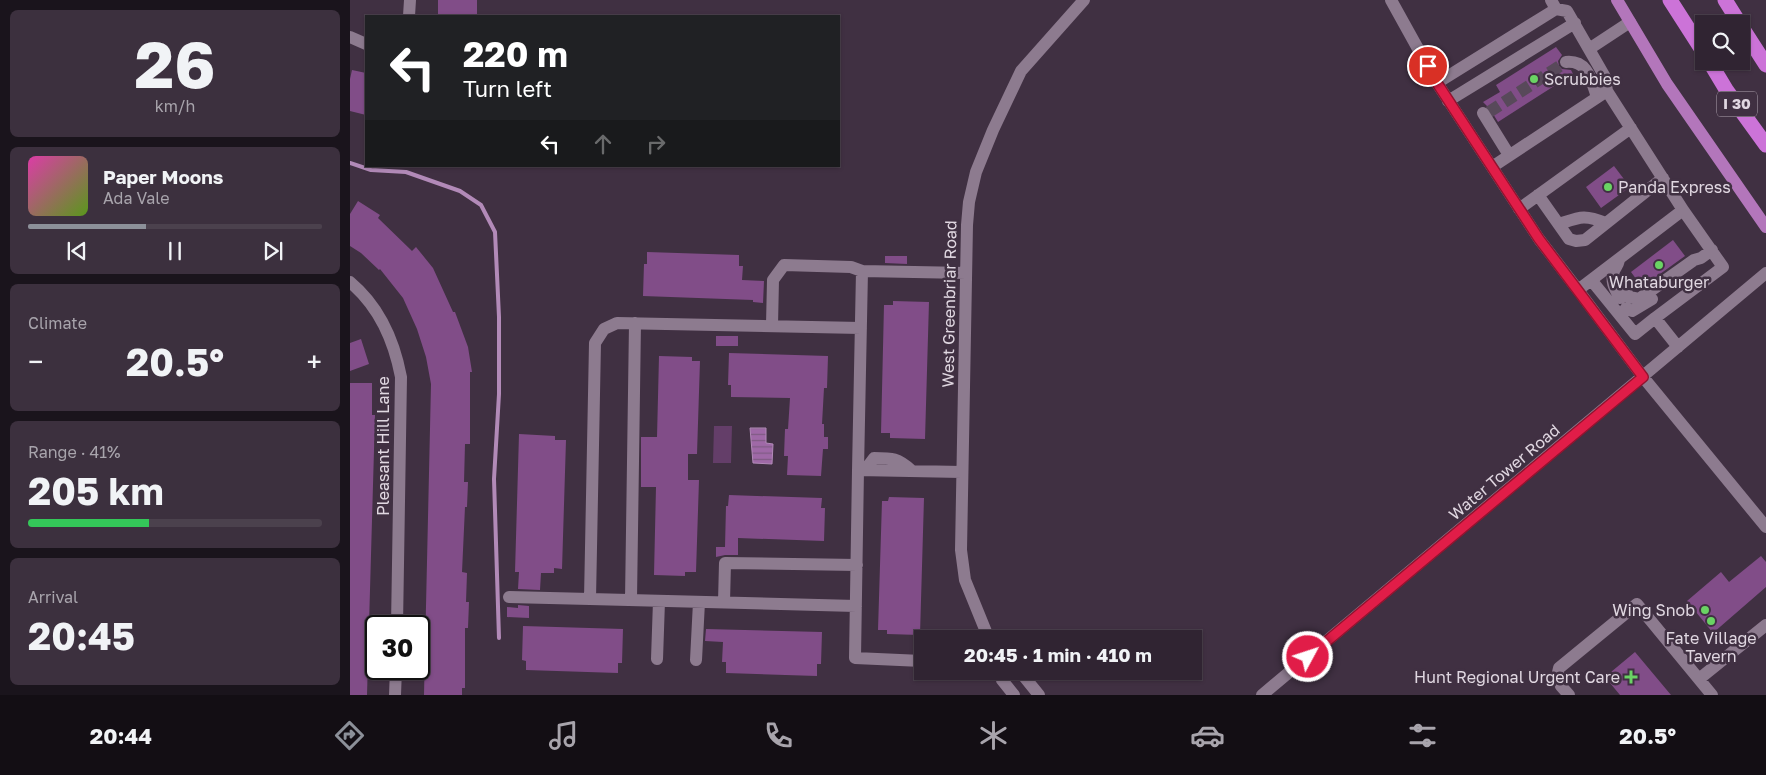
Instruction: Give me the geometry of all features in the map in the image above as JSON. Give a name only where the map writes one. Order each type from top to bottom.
[{"type":"highway","points":[[1670,0],[1695,39]]},
{"type":"highway","points":[[1725,0],[1735,15]]},
{"type":"highway","points":[[1750,39],[1766,65]]},
{"type":"highway","name":"I 30","points":[[1714,70],[1727,91],[1766,145]]},
{"type":"main road","points":[[1617,0],[1667,84],[1766,227]]},
{"type":"street","points":[[410,0],[410,15]]},
{"type":"street","name":"West Greenbriar Road","points":[[984,630],[965,580],[961,550],[969,202],[976,172],[993,130],[1021,71],[1084,0]]},
{"type":"street","points":[[1391,0],[1448,101],[1539,239],[1643,377],[1766,527]]},
{"type":"street","points":[[1437,83],[1553,5],[1567,11],[1575,23],[1605,77],[1602,94],[1492,167]]},
{"type":"street","points":[[1590,49],[1630,22]]},
{"type":"street","points":[[1448,101],[1575,23]]},
{"type":"street","points":[[350,37],[365,44]]},
{"type":"street","points":[[1566,62],[1576,61],[1583,67],[1602,94],[1631,128],[1683,210],[1723,267],[1635,334],[1592,280]]},
{"type":"street","points":[[1460,119],[1486,112],[1509,155]]},
{"type":"street","points":[[1520,209],[1631,128]]},
{"type":"street","points":[[1538,195],[1569,239],[1576,241],[1586,240],[1662,178]]},
{"type":"street","points":[[1578,290],[1592,280],[1621,271],[1683,210]]},
{"type":"street","points":[[1559,224],[1578,218],[1591,217],[1606,223]]},
{"type":"street","points":[[1621,271],[1629,297],[1640,299],[1694,260],[1701,258],[1712,250]]},
{"type":"street","points":[[1621,271],[1615,269],[1612,282],[1623,303],[1632,311],[1654,298],[1698,266],[1701,258]]},
{"type":"street","points":[[772,325],[772,280],[784,265],[851,267],[862,271],[966,273]]},
{"type":"street","points":[[862,271],[862,470],[856,565],[855,658],[914,661]]},
{"type":"street","name":"Water Tower Road","points":[[1262,695],[1766,273]]},
{"type":"street","name":"Pleasant Hill Lane","points":[[350,282],[373,306],[389,332],[401,377],[397,615]]},
{"type":"street","points":[[1656,318],[1678,347]]},
{"type":"street","points":[[590,599],[596,343],[604,329],[617,324],[635,323],[861,328]]},
{"type":"street","points":[[631,600],[635,323]]},
{"type":"street","points":[[862,470],[962,472]]},
{"type":"street","points":[[724,602],[725,563],[856,565]]},
{"type":"street","points":[[509,597],[856,606]]},
{"type":"street","points":[[657,659],[659,601]]},
{"type":"street","points":[[696,660],[699,602]]},
{"type":"street","points":[[1569,695],[1561,686],[1557,677],[1559,668],[1637,604],[1712,695]]},
{"type":"street","points":[[1699,680],[1766,625]]},
{"type":"street","points":[[395,695],[396,680]]},
{"type":"street","points":[[1002,680],[1014,695]]},
{"type":"street","points":[[1027,680],[1040,695]]},
{"type":"shaded area","points":[[714,426],[732,426],[731,463],[713,463]]},
{"type":"shaded area","points":[[750,428],[766,428],[766,443],[773,444],[772,464],[753,463]]},
{"type":"building","points":[[438,0],[477,0],[477,15],[438,15]]},
{"type":"building","name":"Scrubbies","points":[[1556,47],[1562,55],[1558,61],[1559,66],[1562,69],[1571,70],[1573,74],[1498,122],[1483,102],[1500,92],[1496,85]]},
{"type":"building","points":[[352,70],[365,73],[365,115],[350,111],[350,79]]},
{"type":"building","name":"Panda Express","points":[[1614,166],[1630,187],[1601,208],[1586,187]]},
{"type":"building","points":[[358,201],[380,215],[378,218],[412,251],[416,247],[433,268],[453,312],[455,312],[468,347],[472,372],[470,372],[470,444],[465,444],[464,482],[468,482],[462,572],[467,573],[466,602],[469,602],[468,628],[465,628],[465,688],[462,688],[462,695],[424,695],[424,680],[430,680],[430,615],[426,615],[431,384],[426,357],[417,329],[403,298],[380,269],[350,246],[350,214]]},
{"type":"building","name":"Whataburger","points":[[1673,240],[1685,256],[1642,287],[1631,272]]},
{"type":"building","points":[[647,252],[739,255],[739,266],[743,266],[742,280],[764,281],[763,303],[753,302],[753,300],[643,296],[644,264],[647,264]]},
{"type":"building","points":[[885,256],[907,256],[907,264],[885,263]]},
{"type":"building","points":[[893,301],[929,302],[925,439],[890,438],[890,433],[881,433],[884,305],[893,305]]},
{"type":"building","points":[[716,336],[738,336],[738,346],[716,346]]},
{"type":"building","points":[[361,339],[369,364],[350,371],[350,343]]},
{"type":"building","points":[[729,353],[828,356],[827,388],[824,388],[822,424],[824,424],[824,437],[828,437],[828,449],[823,449],[821,476],[787,475],[788,456],[784,456],[785,429],[788,429],[790,398],[731,397],[731,385],[728,385]]},
{"type":"building","points":[[659,356],[692,357],[692,361],[700,361],[697,454],[688,454],[688,480],[699,480],[696,572],[685,572],[685,576],[654,575],[656,487],[641,487],[641,437],[657,437]]},
{"type":"building","points":[[350,383],[372,383],[372,415],[375,415],[369,615],[365,615],[365,680],[367,680],[367,695],[350,695]]},
{"type":"building","points":[[519,434],[555,436],[555,440],[566,440],[562,569],[554,568],[554,573],[541,573],[540,590],[518,589],[519,572],[515,572]]},
{"type":"building","points":[[729,495],[822,498],[821,508],[825,508],[824,541],[738,538],[738,555],[716,557],[716,547],[725,547],[726,506],[728,506]]},
{"type":"building","points":[[889,497],[924,498],[920,630],[914,630],[914,635],[887,634],[887,630],[878,630],[882,501],[888,501]]},
{"type":"building","points":[[1761,556],[1766,562],[1766,587],[1713,633],[1687,601],[1721,572],[1729,582]]},
{"type":"building","points":[[518,605],[529,606],[529,618],[507,617],[507,607],[518,608]]},
{"type":"building","points":[[523,626],[623,629],[622,663],[618,663],[618,673],[526,670],[526,661],[522,660]]},
{"type":"building","points":[[706,629],[822,632],[821,664],[817,664],[817,676],[726,673],[726,662],[722,662],[723,642],[705,641]]},
{"type":"building","points":[[1635,652],[1671,695],[1620,695],[1605,677]]},
{"type":"waterway","points":[[350,163],[371,170],[406,172],[460,191],[481,205],[495,232],[499,317],[499,394],[494,479],[499,638]]},
{"type":"tunnel","points":[[1489,112],[1566,62]]},
{"type":"place","name":"Scrubbies","points":[[1534,79]]},
{"type":"place","name":"Panda Express","points":[[1608,187]]},
{"type":"place","name":"Whataburger","points":[[1659,265]]},
{"type":"place","name":"Wing Snob","points":[[1705,610]]},
{"type":"place","name":"Fate Village Tavern","points":[[1711,621]]},
{"type":"place","name":"Hunt Regional Urgent Care","points":[[1631,677]]},
{"type":"route","points":[[1308,657],[1643,377],[1539,239],[1437,83],[1428,66]]}]
